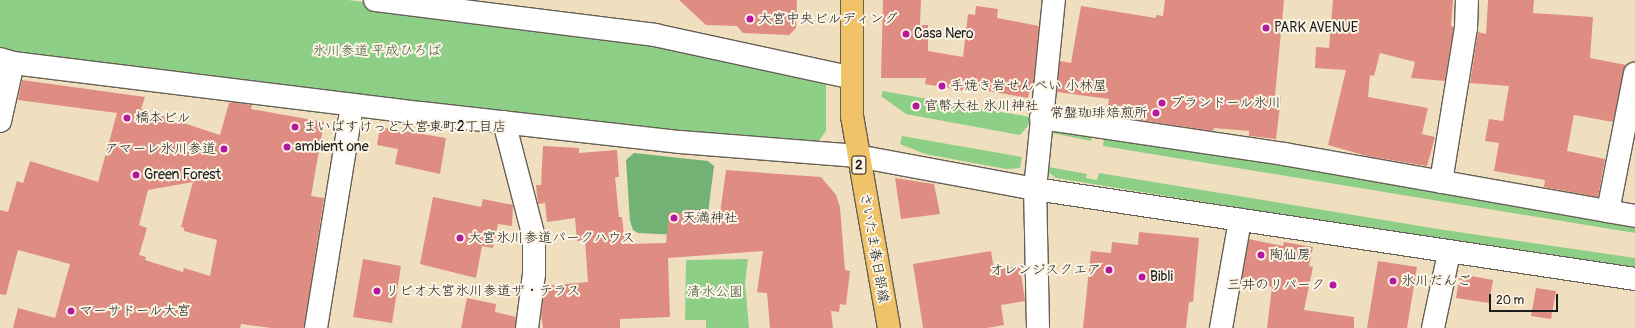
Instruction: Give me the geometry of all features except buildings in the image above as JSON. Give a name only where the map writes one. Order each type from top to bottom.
[{"type":"main road","name":"さいたま春日部線","points":[[849,5],[850,77],[857,156],[888,328]]},
{"type":"street","points":[[375,0],[438,5],[655,36],[850,77]]},
{"type":"street","points":[[1038,328],[1034,189],[1054,0]]},
{"type":"street","points":[[1441,182],[1466,28],[1467,0]]},
{"type":"street","points":[[0,121],[7,62],[352,105],[504,122],[769,151],[857,156],[1034,189],[1449,253],[1635,279]]},
{"type":"street","points":[[1608,211],[1635,74]]},
{"type":"street","points":[[316,328],[352,105]]},
{"type":"street","points":[[1041,118],[1284,154],[1635,216]]},
{"type":"street","points":[[504,122],[534,237],[534,274],[527,328]]},
{"type":"street","points":[[1221,328],[1240,220]]},
{"type":"street","points":[[1433,328],[1449,253]]},
{"type":"green space","name":"氷川参道 平成ひろば","points":[[0,0],[348,0],[617,35],[826,83],[826,131],[818,142],[801,144],[368,97],[52,58],[0,48]]},
{"type":"green space","points":[[883,91],[1030,117],[1028,126],[1020,135],[906,114],[881,96]]},
{"type":"green space","points":[[1055,127],[1635,222],[1635,233],[1103,146],[1104,139],[1092,136],[1091,141],[1052,133]]},
{"type":"green space","points":[[902,136],[1022,157],[1020,168],[1006,169],[925,154],[900,144]]},
{"type":"green space","points":[[634,153],[708,161],[714,166],[706,229],[700,236],[638,233],[633,230],[630,221],[626,160]]},
{"type":"green space","points":[[1049,167],[1087,174],[1086,178],[1097,180],[1099,173],[1438,229],[1635,258],[1635,269],[1436,240],[1056,178],[1048,172]]},
{"type":"green space","name":"清水公園","points":[[748,259],[745,283],[749,328],[706,328],[706,320],[685,320],[686,260]]},
{"type":"place","name":"大宮中央ビルディング","points":[[750,19]]},
{"type":"place","name":"PARK AVENUE","points":[[1266,28]]},
{"type":"place","name":"Casa Nero","points":[[906,34]]},
{"type":"place","name":"手焼き岩せんべい 小林屋","points":[[942,86]]},
{"type":"place","name":"プランドール氷川","points":[[1162,103]]},
{"type":"place","name":"官幣大社 氷川神社","points":[[916,106]]},
{"type":"place","name":"常盤珈琲焙煎所","points":[[1156,113]]},
{"type":"place","name":"橋本ビル","points":[[127,118]]},
{"type":"place","name":"まいばすけっと大宮東町2丁目店","points":[[295,127]]},
{"type":"place","name":"ambient one","points":[[287,147]]},
{"type":"place","name":"アマーレ氷川参道","points":[[224,149]]},
{"type":"place","name":"Green Forest","points":[[136,175]]},
{"type":"place","name":"天満神社","points":[[674,218]]},
{"type":"place","name":"大宮氷川参道パークハウス","points":[[460,238]]},
{"type":"place","name":"陶仙房","points":[[1261,255]]},
{"type":"place","name":"オレンジスクエア","points":[[1109,270]]},
{"type":"place","name":"Bibli","points":[[1142,277]]},
{"type":"place","name":"氷川だんご","points":[[1393,281]]},
{"type":"place","name":"三井のリパーク","points":[[1333,285]]},
{"type":"place","name":"リビオ大宮氷川参道ザ・テラス","points":[[377,291]]},
{"type":"place","name":"マーサドール大宮","points":[[71,311]]}]
